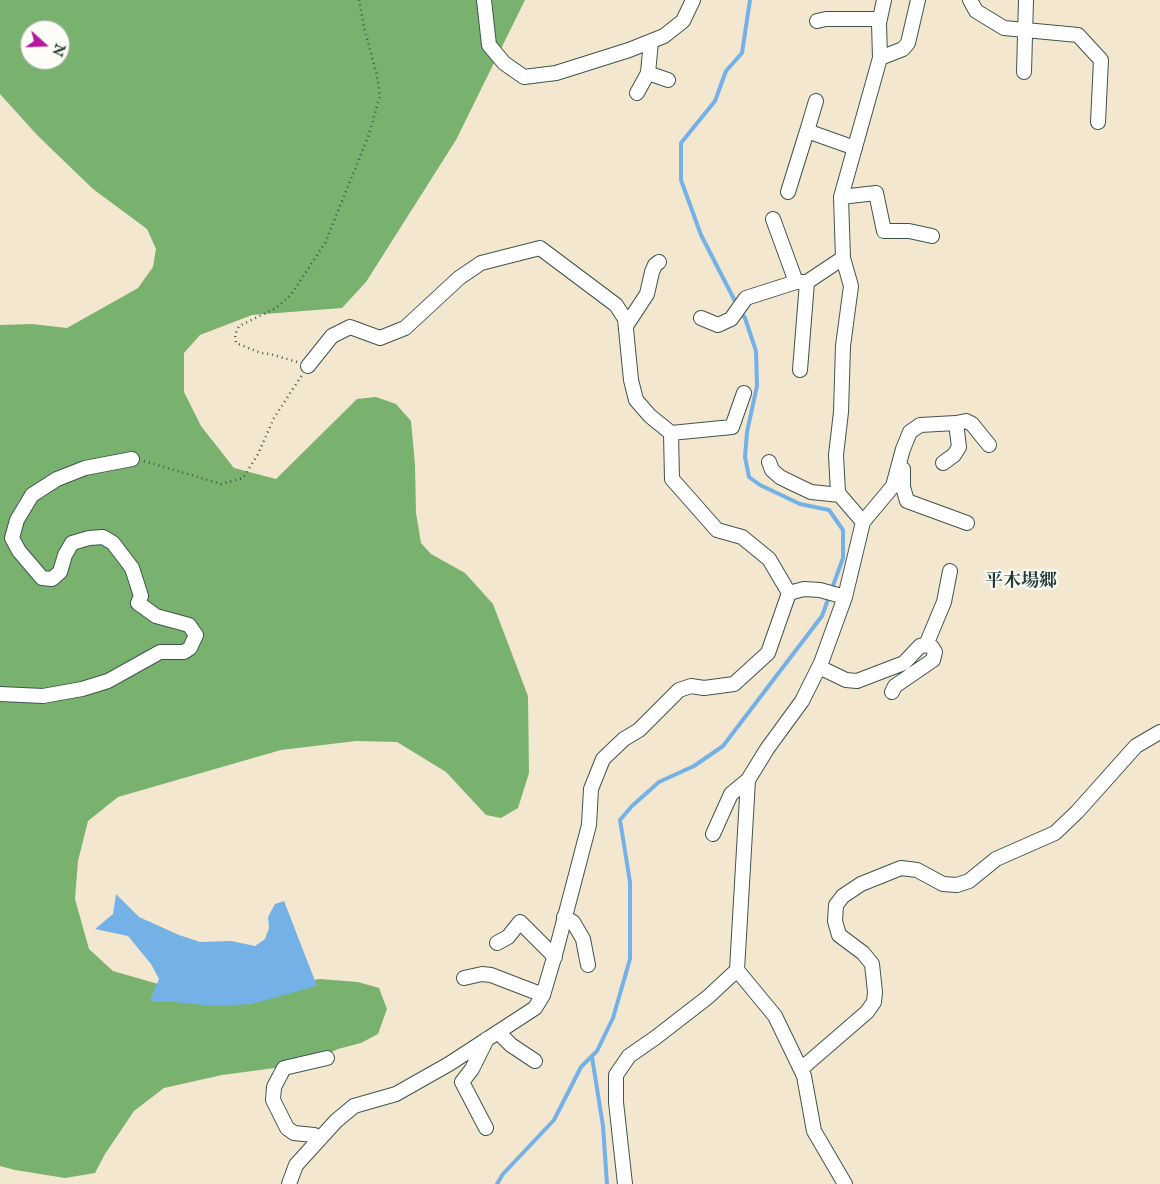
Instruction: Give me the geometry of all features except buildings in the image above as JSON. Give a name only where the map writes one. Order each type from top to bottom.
[{"type":"street","points":[[484,0],[489,45],[504,63],[524,77],[556,73],[664,36],[683,20],[693,0]]},
{"type":"street","points":[[863,522],[838,493],[836,455],[842,412],[844,346],[850,286],[843,258],[841,197],[880,58],[880,19],[884,0]]},
{"type":"street","points":[[880,58],[903,49],[908,43],[918,0]]},
{"type":"street","points":[[970,0],[976,11],[1004,28],[1078,35],[1101,60],[1098,122]]},
{"type":"street","points":[[1024,72],[1026,0]]},
{"type":"street","points":[[818,21],[826,19],[880,19]]},
{"type":"street","points":[[637,93],[648,73],[651,41]]},
{"type":"street","points":[[648,73],[668,80]]},
{"type":"street","points":[[788,192],[816,100]]},
{"type":"street","points":[[807,131],[855,148]]},
{"type":"street","points":[[841,197],[876,193],[884,231],[909,231],[932,236]]},
{"type":"street","points":[[773,219],[801,282],[800,370]]},
{"type":"street","points":[[308,366],[332,336],[350,327],[380,338],[405,328],[459,278],[481,263],[540,248],[616,305],[625,319],[631,380],[636,400],[650,416],[671,433],[732,427],[744,393]]},
{"type":"street","points":[[701,318],[718,326],[731,318],[746,298],[801,282],[843,258]]},
{"type":"street","points":[[626,326],[647,294],[652,272],[655,265],[659,262]]},
{"type":"street","points":[[713,834],[731,794],[748,780],[802,701],[819,667],[863,522],[893,486],[910,432],[920,425],[966,421],[972,424],[989,445]]},
{"type":"street","points":[[942,462],[954,455],[959,447],[956,423]]},
{"type":"street","points":[[671,433],[672,479],[717,530],[742,537],[769,559],[790,594]]},
{"type":"street","points":[[0,694],[43,696],[82,688],[108,681],[160,652],[184,652],[190,648],[196,635],[189,625],[156,616],[138,604],[141,596],[132,568],[113,543],[103,536],[72,543],[65,555],[60,572],[52,579],[42,578],[19,551],[12,538],[17,520],[32,495],[57,479],[86,468],[132,459]]},
{"type":"street","points":[[769,462],[772,470],[780,477],[811,492],[840,495]]},
{"type":"street","points":[[900,462],[903,468],[903,487],[907,501],[967,523]]},
{"type":"street","points":[[926,645],[944,602],[950,572]]},
{"type":"street","points":[[289,1184],[296,1165],[336,1121],[354,1106],[396,1094],[449,1064],[534,1008],[543,995],[555,958],[589,825],[591,789],[603,759],[624,739],[639,730],[679,690],[691,686],[704,688],[734,684],[768,653],[790,594],[804,588],[842,596]]},
{"type":"street","points":[[819,667],[846,680],[857,681],[904,663],[920,646],[932,647],[935,652],[933,660],[894,686],[892,692]]},
{"type":"street","points":[[801,1069],[867,1012],[874,1002],[875,992],[872,964],[863,953],[840,934],[835,921],[836,905],[844,896],[860,884],[900,868],[917,870],[943,884],[957,885],[969,881],[996,859],[1055,833],[1077,812],[1136,746],[1160,732]]},
{"type":"street","points":[[748,780],[737,970],[776,1016],[804,1076],[814,1131],[845,1184]]},
{"type":"street","points":[[564,917],[573,922],[583,939],[588,965]]},
{"type":"street","points":[[497,943],[508,937],[520,922],[555,958]]},
{"type":"street","points":[[625,1184],[616,1102],[616,1075],[629,1056],[708,997],[737,970]]},
{"type":"street","points":[[464,978],[482,974],[491,975],[543,995]]},
{"type":"street","points":[[493,1035],[535,1061]]},
{"type":"street","points":[[486,1128],[462,1082],[493,1035]]},
{"type":"street","points":[[316,1142],[314,1135],[294,1133],[287,1128],[273,1100],[274,1087],[284,1068],[327,1058]]},
{"type":"path","points":[[132,459],[153,463],[221,484],[243,478],[258,454],[274,418],[308,366],[261,353],[236,343],[235,335],[239,326],[276,308],[291,296],[325,244],[368,137],[380,96],[378,76],[359,0]]},
{"type":"green space","points":[[0,0],[525,0],[456,140],[366,282],[342,308],[252,315],[200,335],[184,353],[184,392],[201,426],[234,468],[276,479],[357,399],[376,397],[396,404],[411,421],[415,465],[416,513],[421,543],[431,554],[465,573],[493,604],[528,696],[529,773],[518,808],[501,818],[486,815],[446,772],[397,742],[356,741],[281,750],[118,797],[88,821],[78,861],[75,899],[89,949],[113,971],[165,986],[276,986],[320,979],[358,982],[379,988],[387,1009],[378,1034],[361,1043],[338,1049],[305,1064],[222,1075],[164,1088],[134,1111],[105,1154],[95,1173],[65,1178],[0,1166],[0,325],[32,324],[67,328],[138,288],[153,267],[156,249],[147,229],[93,189],[37,135],[0,94]]},
{"type":"water","points":[[116,894],[139,917],[179,935],[200,942],[231,941],[255,946],[265,939],[269,928],[268,917],[275,904],[284,901],[317,986],[251,1004],[214,1006],[153,1002],[150,1000],[159,979],[151,964],[128,936],[95,929],[113,914]]},
{"type":"waterway","points":[[737,305],[701,235],[681,180],[681,143],[715,101],[726,71],[742,53],[750,0]]},
{"type":"waterway","points":[[497,1184],[503,1174],[554,1120],[581,1067],[597,1051],[613,1018],[630,959],[630,882],[620,820],[632,806],[659,782],[694,766],[723,746],[822,616],[843,558],[843,530],[829,510],[800,504],[760,485],[749,477],[745,457],[747,432],[757,386],[756,351],[745,318],[740,311]]},
{"type":"waterway","points":[[592,1057],[603,1126],[607,1184]]},
{"type":"district","name":"平木場郷","points":[[1021,582]]}]
